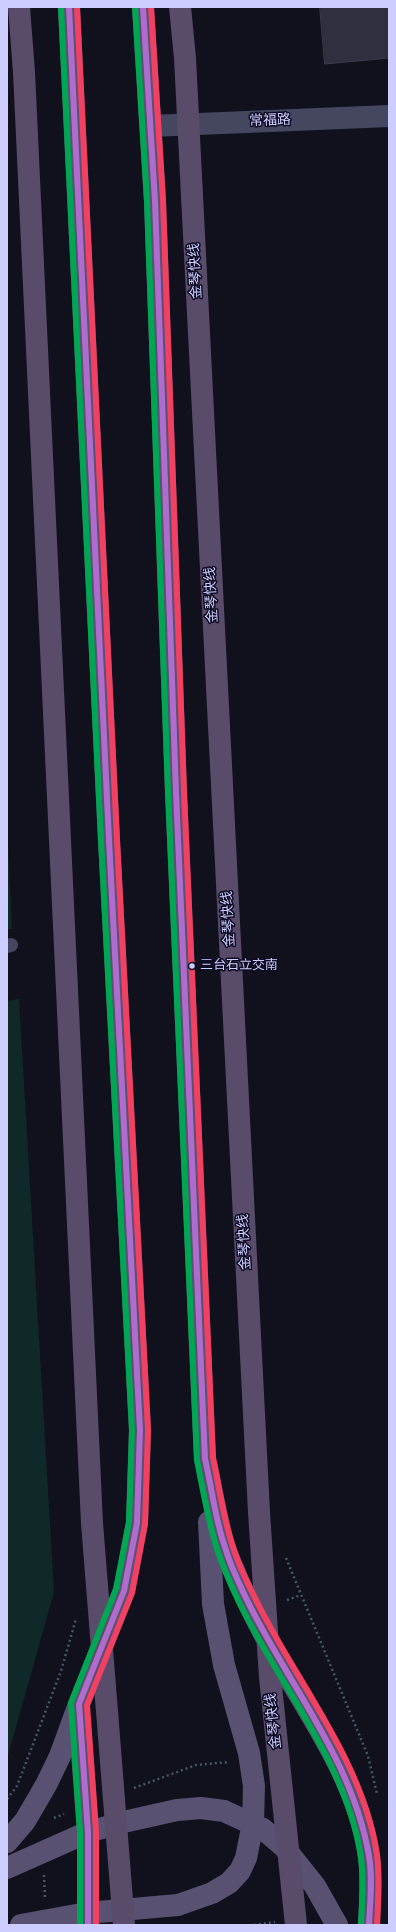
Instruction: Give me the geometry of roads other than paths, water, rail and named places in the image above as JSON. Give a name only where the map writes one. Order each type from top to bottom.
[{"type":"highway","points":[[19,7],[25,80],[92,1523],[124,1925]]},
{"type":"highway","name":"金琴快线","points":[[180,7],[185,66],[259,1512],[270,1677],[296,1925]]},
{"type":"main road","points":[[7,1842],[25,1821],[46,1785],[60,1756],[124,1591],[137,1523],[140,1430],[108,824],[69,7]]},
{"type":"main road","points":[[21,1925],[88,1919],[178,1905],[212,1893],[229,1883],[240,1871],[246,1858],[253,1824],[254,1786],[249,1753],[226,1672],[213,1604],[176,800],[155,202],[143,7]]},
{"type":"main road","points":[[206,1459],[225,1546],[237,1578],[273,1653],[333,1755],[356,1805],[369,1855],[371,1888],[369,1925]]},
{"type":"main road","points":[[79,1704],[88,1832],[88,1919]]},
{"type":"main road","points":[[7,1868],[88,1832],[177,1810],[201,1808],[224,1811],[253,1824],[272,1835],[300,1866],[325,1902],[337,1925]]},
{"type":"street","name":"常福路","points":[[151,126],[389,116]]},
{"type":"place","name":"三台石立交南","points":[[192,966]]}]
